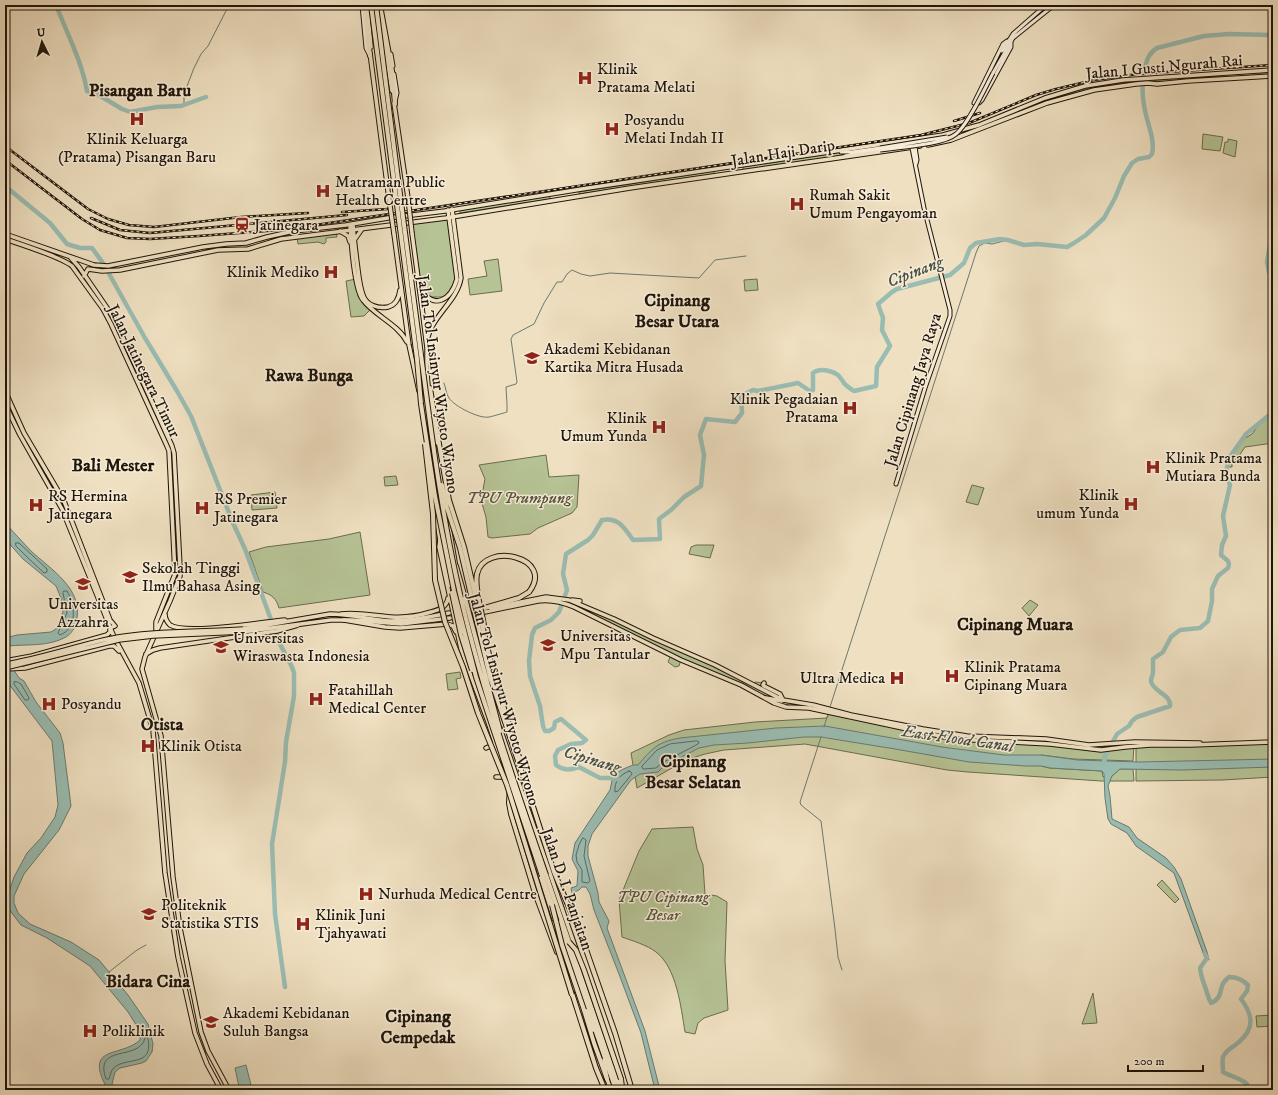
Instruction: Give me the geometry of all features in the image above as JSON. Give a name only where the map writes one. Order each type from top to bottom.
[{"type":"highway","points":[[364,5],[370,56]]},
{"type":"highway","name":"Jalan Tol Insinyur Wiyoto Wiyono","points":[[371,5],[417,359],[421,404],[445,548],[454,591],[476,677],[552,905]]},
{"type":"highway","points":[[379,5],[394,89],[394,104]]},
{"type":"highway","name":"Jalan Tol Insinyur Wiyoto Wiyono","points":[[379,5],[428,411],[447,534],[473,648],[521,801],[569,942]]},
{"type":"highway","points":[[430,388],[449,500],[464,547],[494,676],[519,756],[529,794]]},
{"type":"highway","points":[[421,404],[433,514],[434,570],[438,597],[445,622],[463,667],[478,713],[514,804],[572,995],[596,1068],[605,1090]]},
{"type":"highway","points":[[428,411],[445,500],[460,548],[490,677],[552,865],[582,938],[610,1018],[632,1090]]},
{"type":"highway","points":[[440,540],[461,635],[476,677]]},
{"type":"highway","points":[[481,609],[519,598],[529,592],[534,584],[534,574],[531,566],[523,560],[513,556],[500,556],[489,559],[478,569],[476,578],[487,648]]},
{"type":"highway","points":[[456,566],[499,724],[502,741]]},
{"type":"highway","points":[[510,786],[509,803],[511,814],[535,893],[572,995]]},
{"type":"highway","points":[[552,905],[562,946],[607,1079]]},
{"type":"highway","points":[[552,905],[616,1090]]},
{"type":"highway","points":[[569,942],[576,950],[584,970],[622,1089]]},
{"type":"highway","points":[[569,942],[622,1089]]},
{"type":"main road","name":"Jalan D. I. Panjaitan","points":[[379,5],[408,198],[427,348],[429,396],[453,549],[471,635],[490,697],[622,1089]]},
{"type":"main road","name":"Jalan Haji Darip","points":[[5,234],[70,257],[101,266],[108,266],[203,247],[246,243],[294,231],[450,210],[827,152],[852,152],[939,141],[958,133],[965,123],[1012,34],[1046,5]]},
{"type":"main road","name":"Jalan Haji Darip","points":[[1009,41],[1054,5]]},
{"type":"main road","points":[[1009,41],[1011,47],[982,100],[979,103],[974,103],[1003,44],[1009,41]]},
{"type":"main road","name":"Jalan D. I. Panjaitan","points":[[370,56],[409,345],[419,392],[426,454],[440,540],[462,634],[488,722]]},
{"type":"main road","name":"Jalan I Gusti Ngurah Rai","points":[[827,152],[943,135],[997,120],[1076,94],[1112,86],[1207,74],[1273,70]]},
{"type":"main road","points":[[1207,74],[1210,76],[1207,80]]},
{"type":"main road","points":[[1214,80],[1213,76],[1216,74]]},
{"type":"main road","name":"Jalan I Gusti Ngurah Rai","points":[[837,158],[941,143],[1045,98],[1078,87],[1112,81],[1136,79],[1157,84],[1273,76]]},
{"type":"main road","name":"Jalan Cipinang Jaya Raya","points":[[896,484],[925,388],[950,316],[950,307],[924,208],[916,164],[917,160],[913,148]]},
{"type":"main road","name":"Jalan Haji Darip","points":[[84,276],[88,270],[111,271],[218,250],[243,250],[281,239],[451,217],[547,201],[768,169],[837,158],[880,149]]},
{"type":"main road","points":[[767,161],[763,166],[764,168],[768,169]]},
{"type":"main road","points":[[752,164],[758,166],[754,171]]},
{"type":"main road","points":[[427,348],[428,336],[435,322],[458,289],[461,278],[450,210]]},
{"type":"main road","points":[[419,285],[428,297],[437,300],[442,300],[448,297],[454,289],[457,280],[451,217]]},
{"type":"main road","points":[[352,224],[356,279],[360,297],[405,337],[409,345]]},
{"type":"main road","points":[[354,240],[362,229]]},
{"type":"main road","points":[[352,230],[363,295],[367,301],[371,305],[380,308],[388,307],[394,304],[399,295],[400,279]]},
{"type":"main road","points":[[340,231],[348,236],[353,250]]},
{"type":"main road","name":"Jalan Jatinegara Timur","points":[[5,239],[52,256],[72,266],[106,314],[169,451],[175,574],[174,580],[156,622],[156,632]]},
{"type":"main road","name":"Jalan Jatinegara Timur","points":[[70,257],[79,267],[114,318],[174,453],[180,576],[165,614],[145,657],[142,673],[161,736],[173,877],[180,928],[201,1032],[208,1051],[229,1090]]},
{"type":"main road","points":[[5,391],[24,433],[64,501],[120,651],[133,670],[139,683],[153,730],[166,873],[178,957],[195,1034],[207,1064],[221,1090]]},
{"type":"main road","points":[[5,404],[18,432],[62,509],[112,627],[107,635],[5,663]]},
{"type":"main road","points":[[453,549],[457,517]]},
{"type":"main road","name":"Jalan D. I. Panjaitan","points":[[440,540],[438,547],[459,643],[534,855],[550,910],[560,934],[605,1064],[607,1079],[611,1090]]},
{"type":"main road","points":[[175,555],[180,555]]},
{"type":"main road","points":[[145,657],[153,650],[269,630],[300,619],[318,615],[359,614],[397,617],[422,614],[443,607],[448,600],[448,594]]},
{"type":"main road","points":[[558,600],[538,601],[476,612],[481,609],[537,598],[558,600],[568,601],[580,600]]},
{"type":"main road","points":[[568,601],[614,619],[715,665],[783,700],[954,739],[1098,748],[1120,745],[1191,746],[1273,741]]},
{"type":"main road","points":[[568,601],[681,660],[738,684],[774,703],[783,706],[828,710]]},
{"type":"main road","points":[[341,614],[392,621],[411,620],[449,613]]},
{"type":"main road","points":[[165,614],[167,621],[172,625],[186,628],[208,628],[300,619]]},
{"type":"main road","points":[[5,669],[119,640],[153,636],[243,630],[262,626],[293,627],[300,624],[318,621],[344,620],[401,624],[450,618]]},
{"type":"main road","points":[[344,620],[400,628],[447,624],[454,628],[459,643]]},
{"type":"main road","points":[[208,628],[205,630],[205,635],[208,641]]},
{"type":"main road","points":[[5,663],[22,662],[104,640],[130,635],[269,630]]},
{"type":"main road","points":[[651,645],[656,642],[653,638]]},
{"type":"main road","points":[[87,641],[90,646],[88,651]]},
{"type":"main road","points":[[663,642],[660,647],[663,651]]},
{"type":"main road","points":[[5,669],[25,668],[112,646],[120,651]]},
{"type":"main road","points":[[764,683],[764,686],[780,694],[783,700]]},
{"type":"main road","points":[[762,696],[779,701],[783,700]]},
{"type":"main road","points":[[482,699],[490,697]]},
{"type":"main road","points":[[486,748],[495,743]]},
{"type":"main road","points":[[501,759],[501,755],[503,753],[507,753],[510,756]]},
{"type":"main road","points":[[496,777],[507,777]]},
{"type":"main road","points":[[555,933],[560,934]]},
{"type":"main road","points":[[566,966],[570,962]]},
{"type":"main road","points":[[591,994],[597,997]]},
{"type":"green space","points":[[1273,72],[1273,76],[1215,80],[1214,75]]},
{"type":"green space","points":[[1209,76],[1209,79],[1112,86],[1045,103],[1044,100],[1111,84]]},
{"type":"green space","points":[[1203,134],[1223,137],[1220,151],[1202,149]]},
{"type":"green space","points":[[1228,139],[1237,141],[1235,157],[1223,153],[1225,142],[1228,142]]},
{"type":"green space","points":[[843,152],[849,153],[842,156],[743,170],[743,167],[767,161],[764,164]]},
{"type":"green space","points":[[714,171],[714,175],[579,194],[579,192]]},
{"type":"green space","points":[[550,196],[550,199],[460,213],[460,210],[468,208]]},
{"type":"green space","points":[[448,219],[457,279],[446,297],[430,297],[421,285],[412,223]]},
{"type":"green space","points":[[336,232],[337,237],[326,238],[326,242],[324,244],[318,242],[298,244],[297,237]]},
{"type":"green space","points":[[498,259],[502,291],[470,295],[468,279],[487,276],[484,261]]},
{"type":"green space","points":[[356,279],[372,308],[364,316],[351,317],[346,281]]},
{"type":"green space","points":[[757,279],[758,290],[745,291],[744,280]]},
{"type":"green space","points":[[1273,414],[1273,425],[1271,426],[1270,431],[1273,431],[1273,443],[1245,447],[1239,456],[1236,457],[1236,461],[1232,462],[1232,467],[1228,467],[1230,459],[1242,440],[1252,434],[1259,424]]},
{"type":"green space","name":"TPU Prumpung","points":[[546,455],[549,477],[579,475],[577,507],[572,513],[538,528],[530,534],[492,538],[488,537],[486,517],[481,500],[485,479],[479,465]]},
{"type":"green space","points":[[396,476],[398,485],[385,486],[384,477]]},
{"type":"green space","points":[[972,485],[984,488],[978,505],[966,502]]},
{"type":"green space","points":[[275,492],[277,508],[252,510],[251,495]]},
{"type":"green space","points":[[360,532],[370,595],[279,608],[273,597],[263,592],[249,552],[266,547],[329,539]]},
{"type":"green space","points":[[696,545],[714,545],[710,558],[689,554],[691,547]]},
{"type":"green space","points":[[563,600],[569,600],[755,685],[755,682],[764,683],[763,684],[780,694],[783,700],[821,708],[823,711],[786,707],[681,660],[679,666],[675,667],[668,662],[671,655],[562,602]]},
{"type":"green space","points":[[1030,600],[1038,605],[1029,616],[1022,608]]},
{"type":"green space","points":[[460,672],[461,678],[456,679],[458,689],[448,690],[446,674]]},
{"type":"green space","points":[[829,712],[950,737],[1050,744],[1101,750],[1134,746],[1133,761],[1073,759],[1041,755],[1041,766],[1050,768],[1102,771],[1103,777],[1112,776],[1120,769],[1133,769],[1134,781],[1101,781],[947,770],[805,744],[724,750],[705,754],[686,760],[637,788],[631,753],[669,735],[684,730],[755,722],[827,718]]},
{"type":"green space","points":[[1273,742],[1273,777],[1222,780],[1136,781],[1136,746]]},
{"type":"green space","name":"TPU Cipinang Besar","points":[[693,827],[697,849],[703,865],[705,894],[717,896],[727,902],[725,961],[728,1010],[704,1018],[698,1023],[695,1034],[685,1032],[677,989],[669,968],[663,959],[648,947],[622,937],[619,900],[639,851],[652,829]]},
{"type":"green space","points":[[1162,880],[1179,899],[1175,903],[1157,885]]},
{"type":"green space","points":[[1093,993],[1097,1023],[1082,1024]]},
{"type":"green space","points":[[1273,1015],[1273,1026],[1257,1027],[1256,1016]]},
{"type":"water","points":[[5,523],[30,550],[64,581],[76,600],[77,611],[75,627],[66,637],[45,644],[9,646],[5,656],[5,638],[17,635],[51,632],[56,629],[63,612],[61,598],[56,586],[23,559],[5,539]]},
{"type":"water","points":[[5,656],[19,678],[24,681],[36,702],[60,733],[63,743],[71,806],[59,830],[24,874],[14,896],[14,903],[18,913],[30,924],[71,942],[99,960],[128,995],[148,1024],[153,1044],[152,1052],[146,1061],[120,1068],[115,1072],[112,1084],[114,1090],[108,1090],[101,1075],[99,1065],[107,1054],[123,1049],[140,1040],[140,1031],[128,1012],[90,966],[47,938],[21,925],[8,908],[7,898],[14,877],[27,853],[41,838],[55,817],[58,805],[52,741],[5,679]]},
{"type":"water","points":[[825,726],[942,747],[1004,755],[1041,755],[1078,760],[1139,762],[1273,759],[1273,767],[1182,770],[1120,769],[1112,776],[1108,786],[1112,819],[1129,827],[1137,838],[1166,858],[1174,867],[1181,879],[1209,960],[1205,958],[1174,873],[1136,846],[1127,833],[1111,824],[1108,819],[1104,774],[1102,771],[969,762],[821,737],[804,737],[714,745],[699,748],[664,766],[658,772],[640,774],[631,780],[592,834],[588,846],[588,856],[599,902],[609,921],[607,928],[645,1031],[660,1090],[655,1090],[641,1033],[594,910],[590,894],[586,887],[582,887],[572,893],[571,888],[577,886],[578,871],[572,859],[575,843],[610,790],[613,776],[621,770],[633,765],[638,765],[651,750],[660,744],[680,738],[776,728]]},
{"type":"water","points":[[246,1065],[251,1085],[239,1087],[235,1068]]},
{"type":"waterway","points":[[56,5],[78,58],[87,91],[97,94],[130,112],[157,107],[181,106],[206,97]]},
{"type":"waterway","points":[[184,105],[184,94],[194,68],[201,54],[208,46],[229,5]]},
{"type":"waterway","name":"Cipinang","points":[[618,779],[600,778],[579,767],[567,769],[556,765],[555,756],[558,750],[571,744],[582,743],[586,740],[561,719],[555,722],[554,728],[549,731],[545,731],[540,706],[530,676],[529,661],[532,635],[535,628],[551,620],[559,612],[567,590],[563,574],[566,554],[588,540],[593,535],[602,520],[608,519],[620,524],[633,540],[660,539],[659,519],[684,497],[701,486],[704,455],[700,435],[706,419],[735,422],[742,413],[741,396],[753,390],[758,391],[798,383],[810,391],[813,390],[813,373],[822,370],[838,375],[846,385],[854,391],[876,386],[877,367],[890,346],[882,330],[883,318],[878,304],[892,292],[897,289],[950,275],[964,263],[970,248],[976,243],[1000,239],[1024,245],[1037,244],[1067,247],[1086,235],[1104,218],[1115,198],[1124,176],[1132,163],[1138,159],[1149,157],[1152,154],[1152,140],[1145,109],[1143,86],[1147,62],[1150,54],[1154,50],[1204,36],[1229,34],[1273,35]]},
{"type":"waterway","points":[[5,186],[50,223],[67,244],[80,248],[92,248],[103,263],[191,416],[233,523],[245,549],[280,644],[292,667],[294,673],[294,696],[272,844],[275,914],[285,987]]},
{"type":"waterway","points":[[1273,228],[1267,262],[1269,272],[1273,279]]},
{"type":"waterway","points":[[830,707],[976,253],[979,246],[985,243],[992,244],[1008,240]]},
{"type":"waterway","points":[[444,383],[449,398],[456,405],[467,411],[485,417],[507,412],[506,387],[516,384],[517,382],[511,339],[513,335],[534,324],[544,303],[557,282],[562,282],[567,274],[572,270],[590,276],[610,273],[699,278],[715,260],[746,256]]},
{"type":"waterway","points":[[1105,765],[1104,758],[1117,734],[1129,726],[1137,717],[1170,706],[1168,699],[1151,683],[1153,659],[1163,652],[1171,637],[1180,630],[1200,628],[1208,621],[1212,601],[1212,589],[1218,576],[1228,568],[1229,564],[1228,561],[1221,555],[1222,545],[1226,536],[1223,516],[1230,485],[1226,472],[1229,458],[1246,434],[1273,412]]},
{"type":"waterway","points":[[824,727],[828,714]]},
{"type":"waterway","points":[[821,737],[800,802],[801,805],[821,821],[838,957],[842,970]]},
{"type":"waterway","points":[[109,972],[137,950],[146,945]]},
{"type":"waterway","points":[[1205,954],[1207,958],[1200,968],[1211,1003],[1218,998],[1223,983],[1229,977],[1234,977],[1244,981],[1248,985],[1247,991],[1241,999],[1250,1016],[1250,1026],[1248,1032],[1237,1044],[1230,1048],[1223,1057],[1223,1072],[1247,1084],[1247,1090]]},
{"type":"waterway","points":[[300,1085],[301,1090]]},
{"type":"railway","points":[[5,160],[82,219],[100,230],[127,238],[150,239],[199,236],[279,230],[309,226],[921,135],[969,123],[1036,95],[1094,80],[1138,74],[1273,65]]},
{"type":"railway","points":[[954,121],[980,113]]},
{"type":"railway","points":[[5,146],[88,209],[108,219],[129,225],[154,227],[241,217],[308,213]]},
{"type":"railway","points":[[342,212],[388,209]]},
{"type":"railway","points":[[91,218],[120,230],[150,233],[347,215]]},
{"type":"place","name":"Klinik Pratama Melati","points":[[585,78]]},
{"type":"place","name":"Klinik Keluarga (Pratama) Pisangan Baru","points":[[137,119]]},
{"type":"place","name":"Posyandu Melati Indah II","points":[[612,129]]},
{"type":"place","name":"Matraman Public Health Centre","points":[[323,191]]},
{"type":"place","name":"Rumah Sakit Umum Pengayoman","points":[[797,204]]},
{"type":"place","name":"Jatinegara","points":[[242,225]]},
{"type":"place","name":"Klinik Mediko","points":[[331,272]]},
{"type":"place","name":"Akademi Kebidanan Kartika Mitra Husada","points":[[532,358]]},
{"type":"place","name":"Klinik Pegadaian Pratama","points":[[850,408]]},
{"type":"place","name":"Klinik Umum Yunda","points":[[659,427]]},
{"type":"place","name":"Klinik Pratama Mutiara Bunda","points":[[1153,467]]},
{"type":"place","name":"Klinik umum Yunda","points":[[1131,504]]},
{"type":"place","name":"RS Hermina Jatinegara","points":[[36,505]]},
{"type":"place","name":"RS Premier Jatinegara","points":[[202,508]]},
{"type":"place","name":"Sekolah Tinggi Ilmu Bahasa Asing","points":[[130,577]]},
{"type":"place","name":"Universitas Azzahra","points":[[83,584]]},
{"type":"place","name":"Universitas Mpu Tantular","points":[[548,645]]},
{"type":"place","name":"Universitas Wiraswasta Indonesia","points":[[221,647]]},
{"type":"place","name":"Klinik Pratama Cipinang Muara","points":[[952,676]]},
{"type":"place","name":"Ultra Medica","points":[[897,678]]},
{"type":"place","name":"Fatahillah Medical Center","points":[[316,699]]},
{"type":"place","name":"Posyandu","points":[[49,704]]},
{"type":"place","name":"Klinik Otista","points":[[148,746]]},
{"type":"place","name":"Nurhuda Medical Centre","points":[[366,894]]},
{"type":"place","name":"Politeknik Statistika STIS","points":[[149,914]]},
{"type":"place","name":"Klinik Juni Tjahyawati","points":[[303,924]]},
{"type":"place","name":"Akademi Kebidanan Suluh Bangsa","points":[[211,1022]]},
{"type":"place","name":"Poliklinik","points":[[90,1031]]},
{"type":"district","name":"Pisangan Baru","points":[[140,91]]},
{"type":"district","name":"Cipinang Besar Utara","points":[[677,311]]},
{"type":"district","name":"Rawa Bunga","points":[[309,376]]},
{"type":"district","name":"Bali Mester","points":[[113,466]]},
{"type":"district","name":"Cipinang Muara","points":[[1015,625]]},
{"type":"district","name":"Otista","points":[[162,725]]},
{"type":"district","name":"Cipinang Besar Selatan","points":[[693,772]]},
{"type":"district","name":"Bidara Cina","points":[[148,982]]},
{"type":"district","name":"Cipinang Cempedak","points":[[418,1027]]},
{"type":"water label","name":"East Flood Canal","points":[[958,739]]}]
